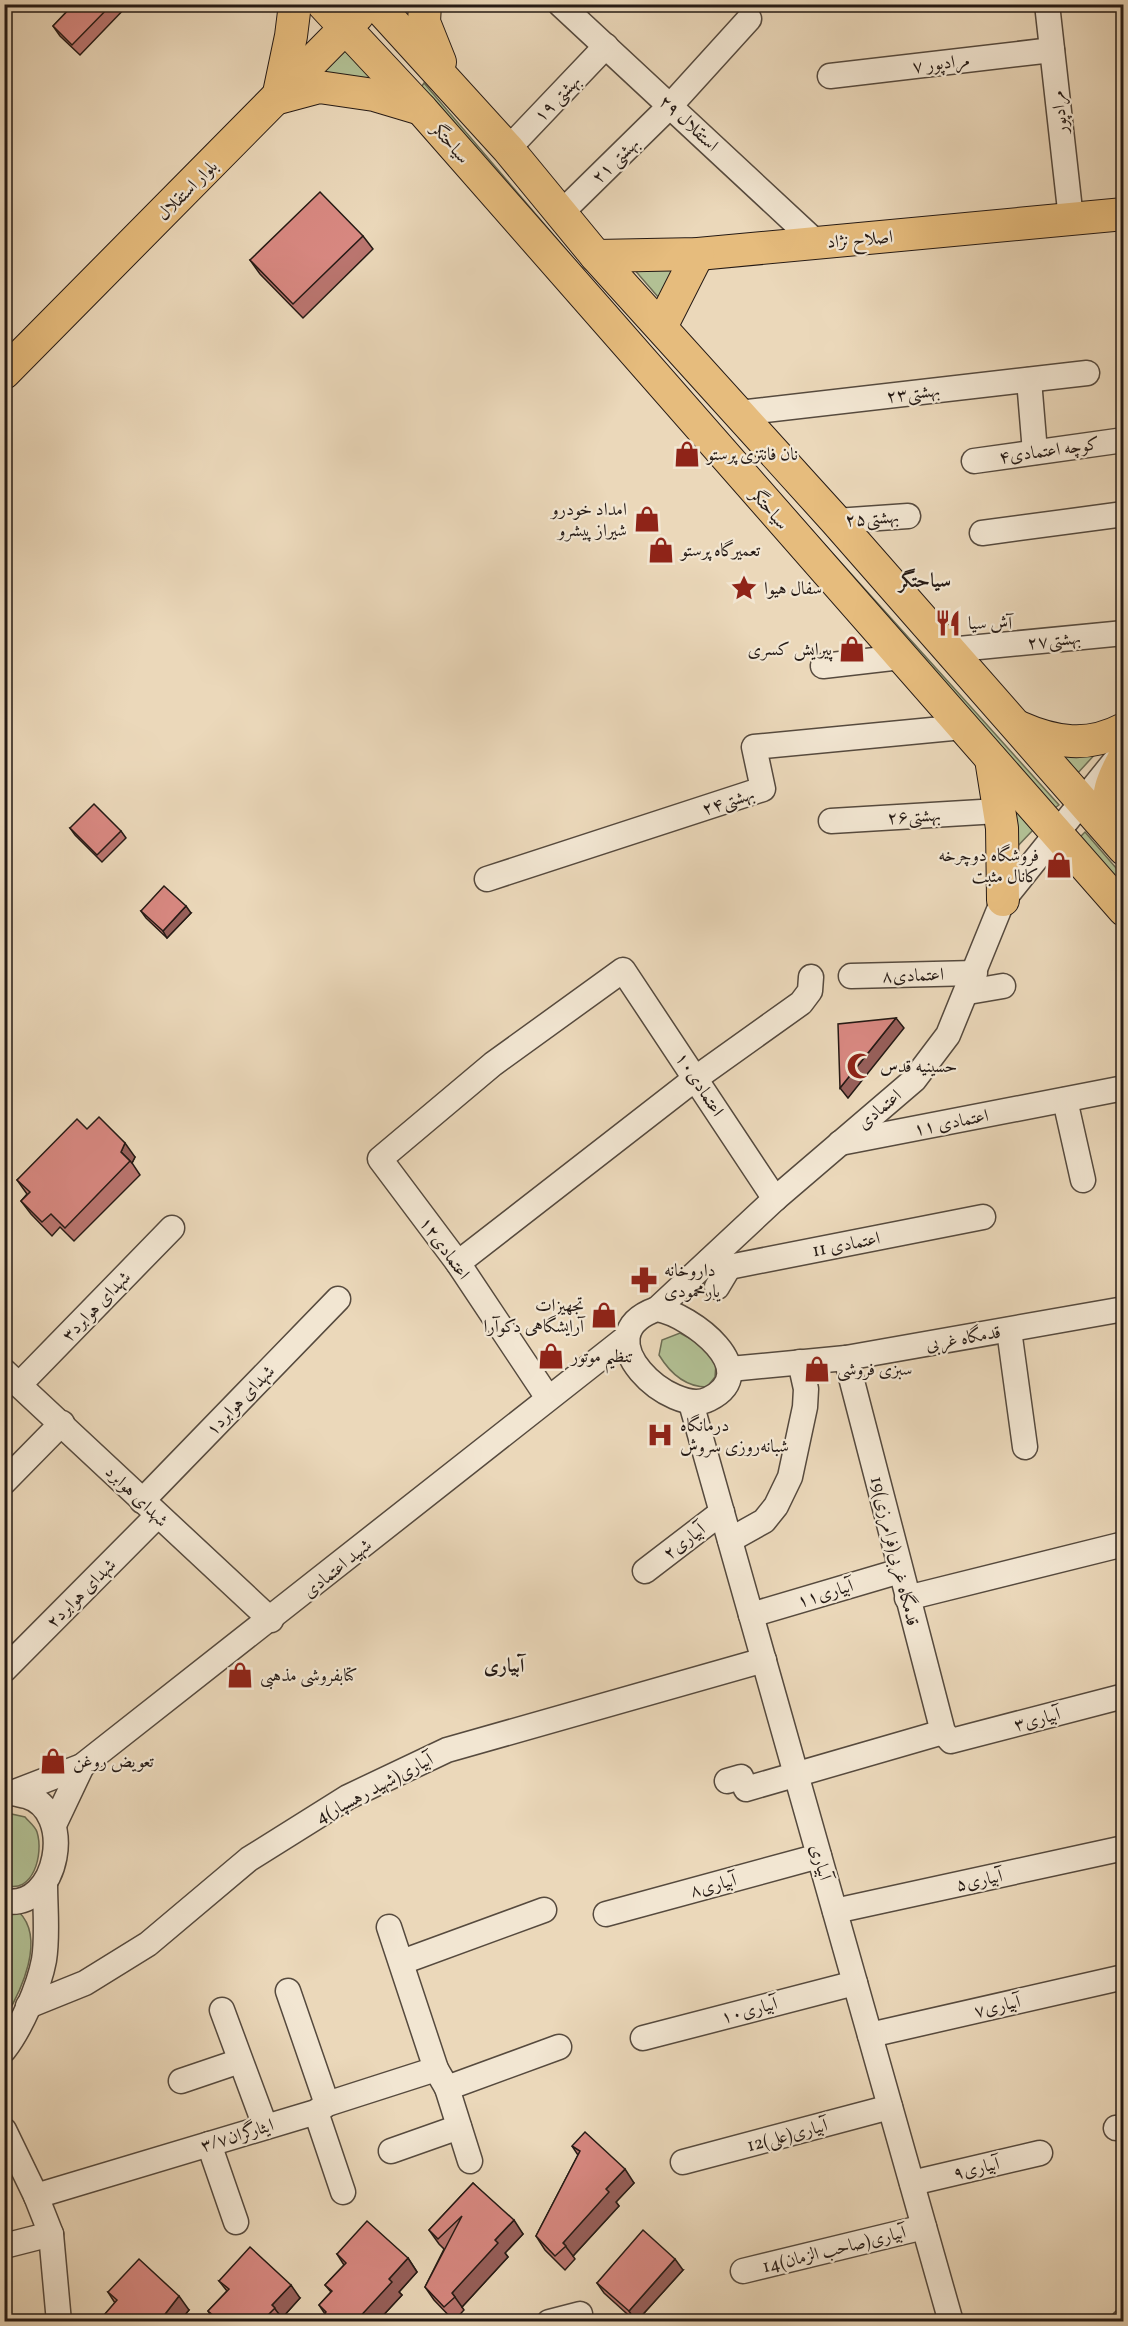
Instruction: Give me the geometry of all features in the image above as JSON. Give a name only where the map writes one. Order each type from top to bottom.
[{"type":"main road","points":[[295,4],[278,98],[320,87],[374,95],[422,110]]},
{"type":"main road","name":"سیاحتگر","points":[[323,4],[422,110],[901,657],[1059,833],[1124,910]]},
{"type":"main road","name":"بلوار استقلال","points":[[4,373],[278,98],[368,4]]},
{"type":"main road","points":[[376,4],[508,149],[596,256],[836,521],[1123,848]]},
{"type":"main road","points":[[425,4],[424,22],[448,83]]},
{"type":"main road","name":"اصلاح نژاد","points":[[596,256],[698,254],[1124,214]]},
{"type":"main road","points":[[661,327],[698,254]]},
{"type":"main road","points":[[1018,727],[1044,738],[1081,744],[1124,729]]},
{"type":"main road","points":[[1123,848],[1110,815],[1107,796],[1124,758]]},
{"type":"main road","points":[[991,759],[1002,828],[1003,900]]},
{"type":"street","name":"۲۹ استقلال","points":[[560,4],[817,243]]},
{"type":"street","name":"مرادپور","points":[[1047,4],[1071,219]]},
{"type":"street","name":"۲۱ بهشتی","points":[[561,213],[670,106],[748,19]]},
{"type":"street","name":"۱۹ بهشتی","points":[[508,149],[606,46]]},
{"type":"street","name":"۷ مرادپور","points":[[830,76],[1052,50]]},
{"type":"street","name":"۲۳بهشتی","points":[[739,413],[1087,373]]},
{"type":"street","points":[[1029,380],[1035,452]]},
{"type":"street","name":"کوچه اعتمادی۴","points":[[974,460],[1124,440]]},
{"type":"street","points":[[982,533],[1124,514]]},
{"type":"street","name":"۲۵بهشتی","points":[[836,521],[908,516]]},
{"type":"street","name":"۲۷بهشتی","points":[[948,650],[1124,633]]},
{"type":"street","points":[[823,666],[901,657]]},
{"type":"street","name":"۲۴بهشتی","points":[[487,879],[762,789],[754,747],[963,727]]},
{"type":"street","points":[[1084,802],[1124,748]]},
{"type":"street","name":"اعتمادی","points":[[657,1310],[718,1272],[775,1199],[914,1080],[948,1035],[1003,900],[1084,802]]},
{"type":"street","name":"۲۶بهشتی","points":[[831,821],[998,811]]},
{"type":"street","name":"اعتمادی۱۰","points":[[380,1159],[493,1064],[623,970],[775,1199]]},
{"type":"street","name":"اعتمادی۸","points":[[851,976],[1003,986]]},
{"type":"street","points":[[458,1263],[696,1077],[801,1003],[810,991],[811,977]]},
{"type":"street","points":[[1030,1095],[1117,1090]]},
{"type":"street","name":"۱۱ اعتمادی","points":[[838,1143],[1117,1090]]},
{"type":"street","points":[[1065,1100],[1083,1180]]},
{"type":"street","name":"اعتمادی۱۲","points":[[380,1159],[458,1263],[548,1398]]},
{"type":"street","name":"11 اعتمادی","points":[[718,1272],[983,1216]]},
{"type":"street","name":"۳شهدای هوابرد","points":[[12,1378],[172,1228]]},
{"type":"street","name":"شهدای هوابرد۱","points":[[150,1509],[338,1299]]},
{"type":"street","name":"قدمگاه غربی","points":[[730,1369],[846,1358],[1124,1309]]},
{"type":"street","points":[[657,1310],[673,1312],[702,1332],[727,1359],[730,1369],[728,1382],[719,1394],[704,1402],[691,1403],[654,1382],[635,1366],[628,1350],[627,1337],[633,1322],[643,1314],[657,1310]]},
{"type":"street","points":[[1009,1330],[1025,1447]]},
{"type":"street","name":"شهید اعتمادی","points":[[81,1766],[271,1620],[627,1337]]},
{"type":"street","name":"19قدمگاه غربی(فرامرزی)","points":[[846,1358],[907,1598],[947,1737]]},
{"type":"street","points":[[730,1540],[764,1521],[776,1506],[790,1477],[806,1398],[800,1362]]},
{"type":"street","points":[[589,1366],[635,1366]]},
{"type":"street","name":"شهدای هوابرد","points":[[12,1378],[271,1620]]},
{"type":"street","name":"آبیاری","points":[[691,1403],[951,2322]]},
{"type":"street","points":[[4,1482],[62,1424]]},
{"type":"street","name":"شهدای هوابرد۲","points":[[4,1670],[150,1509]]},
{"type":"street","name":"آبیاری۲","points":[[645,1570],[722,1512]]},
{"type":"street","points":[[907,1598],[1124,1544]]},
{"type":"street","name":"آبیاری۱۱","points":[[751,1616],[900,1571]]},
{"type":"street","name":"4آبیاری(شهید رهسپار)","points":[[28,2006],[85,1983],[148,1944],[249,1859],[348,1797],[447,1750],[764,1660]]},
{"type":"street","name":"آبیاری۳","points":[[727,1781],[741,1777],[746,1789],[796,1774],[1124,1696]]},
{"type":"street","points":[[8,1794],[81,1766]]},
{"type":"street","points":[[54,1825],[81,1766]]},
{"type":"street","points":[[4,2050],[14,2038],[44,1960],[45,1884],[56,1842],[54,1825],[49,1814],[34,1798],[8,1794]]},
{"type":"street","name":"آبیاری۵","points":[[835,1911],[1124,1848]]},
{"type":"street","name":"آبیاری۸","points":[[606,1914],[819,1856]]},
{"type":"street","points":[[4,1901],[29,1899],[45,1884]]},
{"type":"street","points":[[402,1962],[544,1910]]},
{"type":"street","points":[[389,1928],[470,2161]]},
{"type":"street","name":"آبیاری۷","points":[[870,2035],[1124,1977]]},
{"type":"street","name":"آبیاری۱۰","points":[[643,2038],[855,1983]]},
{"type":"street","points":[[288,1991],[343,2192]]},
{"type":"street","points":[[222,2010],[265,2126]]},
{"type":"street","name":"ایثارگران۳/۷","points":[[36,2196],[321,2108],[559,2047]]},
{"type":"street","points":[[181,2081],[240,2061]]},
{"type":"street","name":"12آبیاری(علی)","points":[[684,2162],[890,2107]]},
{"type":"street","points":[[391,2151],[459,2127]]},
{"type":"street","points":[[4,2130],[36,2196],[51,2234],[58,2322]]},
{"type":"street","points":[[209,2144],[236,2222]]},
{"type":"street","name":"آبیاری۹","points":[[912,2182],[1040,2153]]},
{"type":"street","name":"14آبیاری(صاحب الزمان)","points":[[743,2271],[924,2227]]},
{"type":"street","points":[[4,2246],[51,2234]]},
{"type":"street","points":[[549,2322],[580,2314]]},
{"type":"green space","points":[[344,48],[384,90],[311,79]]},
{"type":"green space","points":[[424,83],[684,388],[1059,805],[1052,810],[420,89]]},
{"type":"green space","points":[[685,264],[659,298],[632,267]]},
{"type":"green space","points":[[1053,751],[1098,751],[1076,775]]},
{"type":"green space","points":[[1015,810],[1033,830],[1012,852]]},
{"type":"green space","points":[[1085,832],[1123,876],[1123,892],[1078,839]]},
{"type":"green space","points":[[680,1333],[700,1344],[716,1363],[715,1377],[707,1387],[692,1385],[679,1378],[659,1355],[662,1340]]},
{"type":"green space","points":[[4,1814],[25,1817],[36,1830],[39,1841],[34,1870],[23,1884],[15,1886],[5,1885]]},
{"type":"green space","points":[[4,1912],[19,1912],[27,1923],[31,1950],[24,1980],[5,2018]]},
{"type":"building","points":[[74,4],[112,4],[72,45],[53,26]]},
{"type":"building","points":[[320,192],[363,236],[293,304],[250,260]]},
{"type":"building","points":[[94,804],[121,831],[97,855],[70,828]]},
{"type":"building","points":[[164,886],[186,906],[163,931],[141,911]]},
{"type":"building","points":[[896,1018],[840,1088],[838,1024]]},
{"type":"building","points":[[99,1117],[125,1143],[121,1152],[130,1161],[65,1228],[51,1214],[42,1222],[21,1201],[30,1192],[17,1180],[77,1119],[87,1129]]},
{"type":"building","points":[[585,2132],[625,2169],[606,2189],[609,2192],[563,2243],[566,2246],[555,2256],[536,2236],[580,2151],[572,2146]]},
{"type":"building","points":[[473,2183],[514,2220],[495,2240],[498,2243],[452,2293],[455,2297],[444,2307],[425,2287],[462,2216],[438,2239],[429,2230]]},
{"type":"building","points":[[367,2221],[408,2258],[389,2279],[392,2282],[355,2322],[321,2322],[326,2312],[319,2305],[332,2291],[325,2285],[346,2263],[337,2254]]},
{"type":"building","points":[[643,2230],[675,2259],[629,2311],[597,2283]]},
{"type":"building","points":[[250,2247],[291,2285],[272,2305],[275,2308],[261,2322],[211,2322],[215,2317],[208,2311],[229,2289],[219,2281]]},
{"type":"building","points":[[139,2259],[179,2296],[159,2322],[98,2322],[117,2300],[108,2292]]},
{"type":"place","name":"نان فانتزی پرستو","points":[[687,454]]},
{"type":"place","name":"امداد خودرو شیراز پیشرو","points":[[647,519]]},
{"type":"place","name":"تعمیرگاه پرستو","points":[[661,550]]},
{"type":"place","name":"سفال هیوا","points":[[744,588]]},
{"type":"place","name":"آش سیا","points":[[948,623]]},
{"type":"place","name":"پیرایش کسری","points":[[852,649]]},
{"type":"place","name":"فروشگاه دوچرخه کانال مثبت","points":[[1059,865]]},
{"type":"place","name":"حسینیه قدس","points":[[860,1066]]},
{"type":"place","name":"داروخانه یارمحمودی","points":[[644,1280]]},
{"type":"place","name":"تجهیزات آرایشگاهی دکوآرا","points":[[604,1315]]},
{"type":"place","name":"تنظیم موتور","points":[[551,1356]]},
{"type":"place","name":"سبزی فروشی","points":[[817,1369]]},
{"type":"place","name":"درمانگاه شبانه‌روزی سروش","points":[[660,1435]]},
{"type":"place","name":"کتابفروشی مذهبی","points":[[240,1675]]},
{"type":"place","name":"تعویض روغن","points":[[53,1761]]},
{"type":"district","name":"سیاحتگر","points":[[925,580]]},
{"type":"district","name":"آبیاری","points":[[504,1665]]}]
